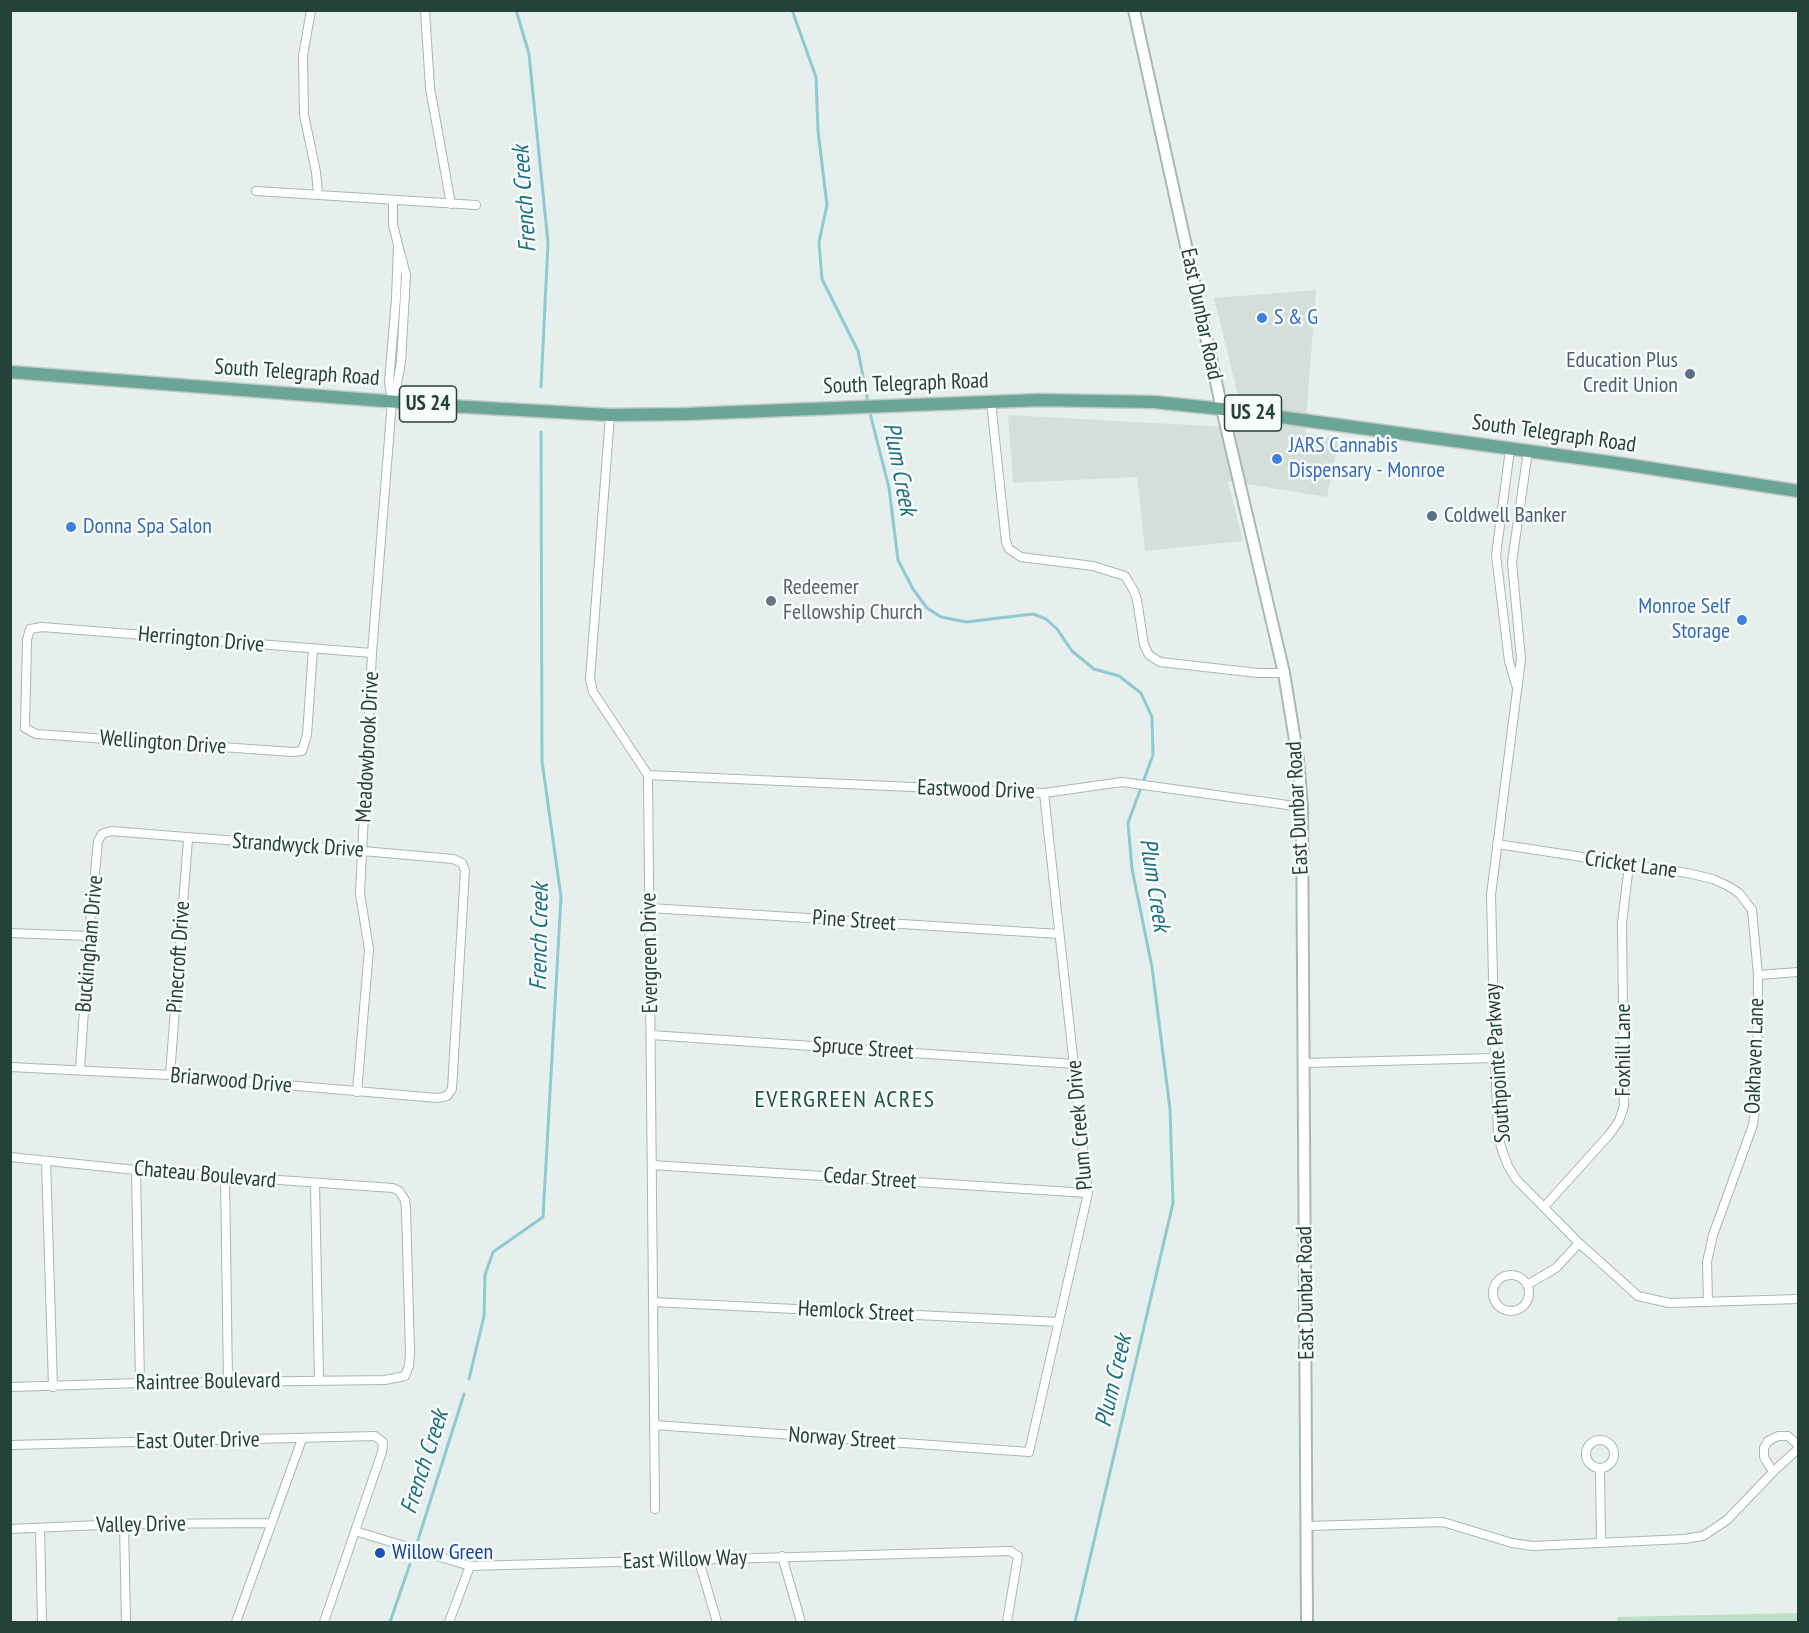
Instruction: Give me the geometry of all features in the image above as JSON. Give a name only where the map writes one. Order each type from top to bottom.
[{"type":"main road","name":"South Telegraph Road","points":[[10,372],[610,415],[991,402],[1085,400],[1163,403],[1528,451],[1798,491]]},
{"type":"street","points":[[311,10],[303,56],[304,115],[316,172],[318,195]]},
{"type":"street","points":[[425,10],[430,88],[451,204]]},
{"type":"street","name":"East Dunbar Road","points":[[1134,10],[1222,409],[1284,673],[1298,759],[1302,807],[1307,1623]]},
{"type":"street","points":[[256,191],[476,206]]},
{"type":"street","name":"Meadowbrook Drive","points":[[357,1092],[369,949],[360,894],[372,653],[392,401],[401,362],[406,275],[393,225],[393,200]]},
{"type":"street","points":[[991,402],[1008,549],[1021,557],[1093,566],[1125,576],[1137,600],[1144,645],[1149,655],[1160,662],[1246,672],[1284,673]]},
{"type":"street","points":[[610,415],[590,679],[593,692],[648,775]]},
{"type":"street","name":"Southpointe Parkway","points":[[1510,449],[1496,555],[1509,660],[1516,687]]},
{"type":"street","name":"Southpointe Parkway","points":[[1528,451],[1512,562],[1521,659],[1491,895],[1498,1135],[1502,1150],[1516,1179],[1579,1243],[1638,1296],[1670,1303],[1798,1299]]},
{"type":"street","name":"Herrington Drive","points":[[25,728],[27,640],[30,629],[42,627],[372,653]]},
{"type":"street","name":"Wellington Drive","points":[[25,728],[36,734],[302,751],[307,735],[313,649]]},
{"type":"street","name":"Eastwood Drive","points":[[648,775],[1044,793],[1112,783],[1135,783],[1302,807]]},
{"type":"street","name":"Evergreen Drive","points":[[648,775],[656,1425],[655,1509]]},
{"type":"street","name":"Plum Creek Drive","points":[[1029,1452],[1088,1193],[1044,793]]},
{"type":"street","name":"Strandwyck Drive","points":[[117,832],[363,851],[453,859],[462,862],[465,870],[450,1093]]},
{"type":"street","name":"Buckingham Drive","points":[[80,1069],[89,936],[99,841],[102,834],[117,832]]},
{"type":"street","name":"Pinecroft Drive","points":[[170,1075],[188,839]]},
{"type":"street","name":"Cricket Lane","points":[[1497,844],[1713,879],[1739,893],[1752,910]]},
{"type":"street","name":"Foxhill Lane","points":[[1544,1208],[1609,1136],[1619,1121],[1624,1106],[1622,922],[1629,865]]},
{"type":"street","name":"Pine Street","points":[[650,908],[1059,934]]},
{"type":"street","name":"Oakhaven Lane","points":[[1708,1302],[1707,1262],[1713,1235],[1753,1125],[1757,1094],[1758,975],[1752,910]]},
{"type":"street","points":[[10,933],[89,936]]},
{"type":"street","points":[[1758,975],[1798,972]]},
{"type":"street","name":"Spruce Street","points":[[651,1035],[1075,1064]]},
{"type":"street","points":[[1304,1063],[1495,1058]]},
{"type":"street","name":"Briarwood Drive","points":[[10,1067],[170,1075],[437,1098],[450,1093]]},
{"type":"street","name":"Chateau Boulevard","points":[[10,1157],[136,1170],[393,1188],[399,1191],[405,1200],[406,1209],[410,1352],[405,1376]]},
{"type":"street","points":[[45,1161],[53,1387]]},
{"type":"street","name":"Cedar Street","points":[[652,1165],[1088,1193]]},
{"type":"street","points":[[136,1170],[140,1383]]},
{"type":"street","points":[[225,1175],[228,1382]]},
{"type":"street","points":[[315,1184],[319,1380]]},
{"type":"street","points":[[1527,1285],[1556,1268],[1579,1243]]},
{"type":"street","points":[[1506,1277],[1518,1277],[1527,1285],[1529,1296],[1519,1309],[1508,1311],[1495,1301],[1496,1284],[1506,1277]]},
{"type":"street","name":"Hemlock Street","points":[[653,1302],[1059,1322]]},
{"type":"street","name":"Raintree Boulevard","points":[[10,1387],[385,1380],[405,1376]]},
{"type":"street","name":"Norway Street","points":[[656,1425],[1029,1452]]},
{"type":"street","name":"East Outer Drive","points":[[10,1445],[375,1436],[383,1442],[382,1452],[355,1531]]},
{"type":"street","points":[[1308,1526],[1443,1522],[1521,1545],[1684,1539],[1703,1536],[1727,1520],[1798,1447],[1788,1436],[1778,1436],[1768,1441],[1764,1448],[1764,1457],[1773,1472]]},
{"type":"street","points":[[236,1623],[303,1439]]},
{"type":"street","points":[[1600,1469],[1601,1542]]},
{"type":"street","name":"Valley Drive","points":[[10,1529],[124,1524],[272,1523]]},
{"type":"street","points":[[124,1524],[126,1623]]},
{"type":"street","points":[[40,1528],[42,1623]]},
{"type":"street","points":[[324,1623],[355,1531]]},
{"type":"street","name":"East Willow Way","points":[[355,1531],[470,1566],[1010,1551],[1018,1556],[1007,1623]]},
{"type":"street","points":[[782,1556],[801,1623]]},
{"type":"street","points":[[699,1560],[717,1623]]},
{"type":"street","points":[[449,1623],[470,1566]]},
{"type":"shaded area","points":[[1316,290],[1305,433],[1339,439],[1327,497],[1228,481],[1243,541],[1145,551],[1137,477],[1013,483],[1008,415],[1246,428],[1214,298]]},
{"type":"green space","points":[[1798,1613],[1798,1622],[1617,1622],[1617,1617]]},
{"type":"waterway","name":"French Creek","points":[[516,10],[529,54],[548,243],[541,387]]},
{"type":"waterway","name":"Plum Creek","points":[[792,10],[816,77],[818,131],[827,205],[819,242],[822,279],[858,351],[868,402]]},
{"type":"waterway","name":"Plum Creek","points":[[869,409],[889,488],[898,560],[913,589],[927,608],[941,617],[966,622],[1033,614],[1046,619],[1057,629],[1072,651],[1094,669],[1119,676],[1141,693],[1152,717],[1153,755],[1128,823],[1132,869],[1152,967],[1170,1109],[1173,1203],[1075,1622]]},
{"type":"waterway","name":"French Creek","points":[[469,1379],[484,1316],[485,1275],[493,1252],[543,1217],[561,897],[542,761],[541,432]]},
{"type":"waterway","name":"French Creek","points":[[418,1540],[464,1394]]},
{"type":"waterway","name":"French Creek","points":[[390,1622],[410,1564]]},
{"type":"place","name":"S & G","points":[[1262,318]]},
{"type":"place","name":"Education Plus Credit Union","points":[[1690,374]]},
{"type":"place","name":"JARS Cannabis Dispensary - Monroe","points":[[1277,459]]},
{"type":"place","name":"Coldwell Banker","points":[[1432,516]]},
{"type":"place","name":"Donna Spa Salon","points":[[71,527]]},
{"type":"place","name":"Redeemer Fellowship Church","points":[[771,601]]},
{"type":"place","name":"Monroe Self Storage","points":[[1742,620]]},
{"type":"place","name":"Willow Green","points":[[380,1553]]},
{"type":"district","name":"EVERGREEN ACRES","points":[[845,1100]]}]
